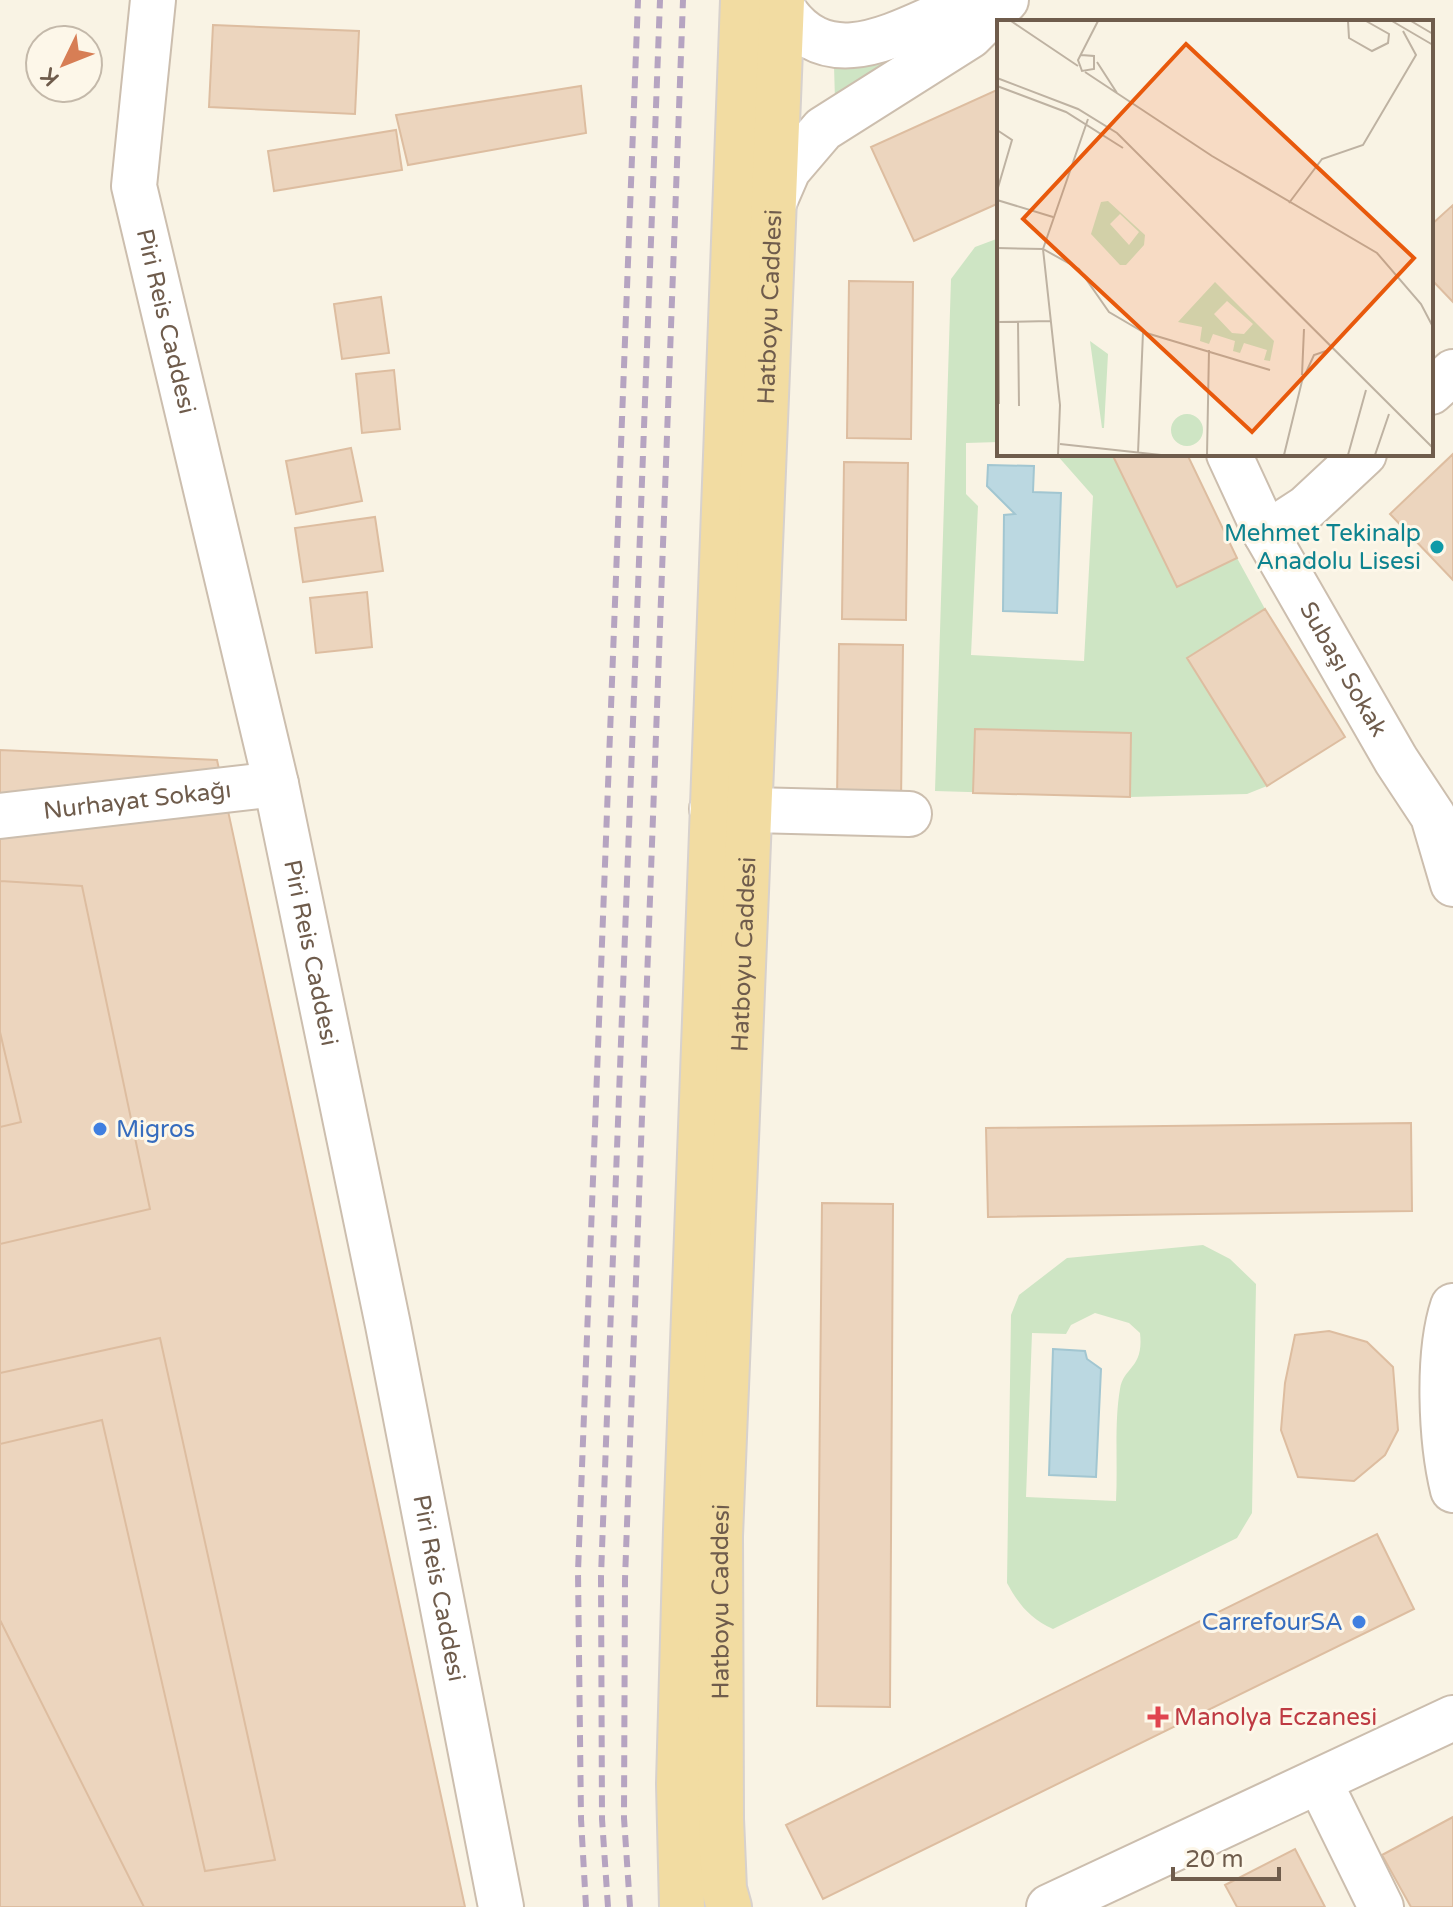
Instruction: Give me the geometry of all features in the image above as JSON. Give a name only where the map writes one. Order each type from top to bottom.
[{"type":"main road","name":"Hatboyu Caddesi","points":[[729,1907],[724,1889],[721,1819],[720,1536],[731,809],[762,459],[775,200],[769,3]]},
{"type":"main road","name":"Hatboyu Caddesi","points":[[682,1907],[679,1752],[731,809],[769,3]]},
{"type":"street","name":"Piri Reis Caddesi","points":[[153,0],[134,186],[276,784],[388,1325],[501,1907]]},
{"type":"street","points":[[769,3],[808,38],[824,44],[850,45],[889,37],[978,0]]},
{"type":"street","points":[[775,200],[788,170],[823,129],[970,36],[1006,0]]},
{"type":"street","points":[[1433,390],[1453,372]]},
{"type":"street","name":"Subaşı Sokak","points":[[1230,456],[1266,534],[1396,760],[1433,816],[1453,884]]},
{"type":"street","points":[[1266,534],[1306,508],[1362,456]]},
{"type":"street","name":"Nurhayat Sokağı","points":[[0,816],[276,784]]},
{"type":"street","points":[[731,809],[909,814]]},
{"type":"street","points":[[1453,1306],[1446,1328],[1444,1452],[1453,1490]]},
{"type":"street","points":[[1049,1907],[1453,1718]]},
{"type":"street","points":[[1319,1781],[1381,1907]]},
{"type":"green space","points":[[910,51],[835,100],[834,66],[861,67]]},
{"type":"green space","points":[[997,239],[997,442],[966,443],[966,494],[978,506],[971,655],[1084,661],[1093,496],[1058,456],[1113,456],[1178,586],[1237,558],[1265,609],[1187,658],[1267,786],[1247,794],[1130,797],[935,791],[951,279],[975,247]]},
{"type":"green space","points":[[1203,1245],[1230,1259],[1256,1284],[1252,1513],[1237,1538],[1053,1629],[1026,1610],[1007,1583],[1011,1315],[1019,1295],[1067,1258]],"holes":[[[1095,1313],[1129,1323],[1140,1333],[1140,1345],[1139,1354],[1120,1389],[1116,1501],[1026,1497],[1032,1333],[1066,1334],[1071,1325]]]},
{"type":"water","points":[[988,465],[1034,466],[1033,492],[1061,493],[1057,613],[1003,611],[1004,515],[1015,514],[987,486]]},
{"type":"water","points":[[1053,1349],[1085,1351],[1087,1359],[1101,1369],[1096,1477],[1049,1475]]},
{"type":"building","points":[[213,25],[359,31],[355,114],[209,107]]},
{"type":"building","points":[[581,86],[586,133],[408,165],[396,115]]},
{"type":"building","points":[[997,90],[997,204],[914,241],[871,147]]},
{"type":"building","points":[[396,130],[402,170],[274,191],[268,151]]},
{"type":"building","points":[[1453,205],[1453,302],[1433,281],[1433,223]]},
{"type":"building","points":[[849,281],[913,282],[911,439],[847,438]]},
{"type":"building","points":[[381,297],[389,353],[342,359],[334,304]]},
{"type":"building","points":[[394,370],[400,429],[362,433],[356,374]]},
{"type":"building","points":[[351,448],[362,501],[296,514],[286,461]]},
{"type":"building","name":"Mehmet Tekinalp Anadolu Lisesi","points":[[1453,454],[1453,580],[1390,514]]},
{"type":"building","points":[[1113,456],[1188,456],[1237,558],[1177,587]]},
{"type":"building","points":[[844,462],[908,463],[906,620],[842,619]]},
{"type":"building","points":[[375,517],[383,571],[303,582],[295,528]]},
{"type":"building","points":[[367,592],[372,647],[316,653],[310,598]]},
{"type":"building","points":[[1265,609],[1345,737],[1267,786],[1187,658]]},
{"type":"building","points":[[839,644],[903,645],[901,802],[837,801]]},
{"type":"building","points":[[975,729],[1131,733],[1130,797],[973,793]]},
{"type":"building","points":[[0,750],[217,760],[465,1907],[0,1907]]},
{"type":"building","points":[[0,881],[82,886],[150,1209],[0,1244],[0,1127],[21,1122],[0,1032]]},
{"type":"building","points":[[1411,1123],[1412,1211],[988,1217],[986,1128]]},
{"type":"building","points":[[822,1203],[893,1204],[890,1707],[817,1706]]},
{"type":"building","points":[[1329,1331],[1367,1342],[1393,1367],[1398,1430],[1385,1455],[1354,1481],[1298,1477],[1281,1430],[1285,1383],[1295,1335]]},
{"type":"building","points":[[160,1338],[275,1860],[205,1871],[102,1420],[0,1444],[0,1373]]},
{"type":"building","points":[[1377,1534],[1414,1609],[823,1899],[786,1825]]},
{"type":"building","points":[[0,1620],[144,1907],[0,1907]]},
{"type":"building","points":[[1453,1817],[1453,1907],[1411,1907],[1382,1855]]},
{"type":"building","points":[[1295,1849],[1325,1907],[1237,1907],[1225,1885]]},
{"type":"railway","points":[[586,1907],[581,1819],[578,1572],[638,0]]},
{"type":"railway","points":[[608,1907],[602,1819],[601,1576],[660,0]]},
{"type":"railway","points":[[630,1907],[624,1818],[625,1579],[683,0]]},
{"type":"place","name":"Mehmet Tekinalp Anadolu Lisesi","points":[[1437,547]]},
{"type":"place","name":"Migros","points":[[100,1129]]},
{"type":"place","name":"CarrefourSA","points":[[1359,1622]]},
{"type":"place","name":"Manolya Eczanesi","points":[[1158,1717]]}]
